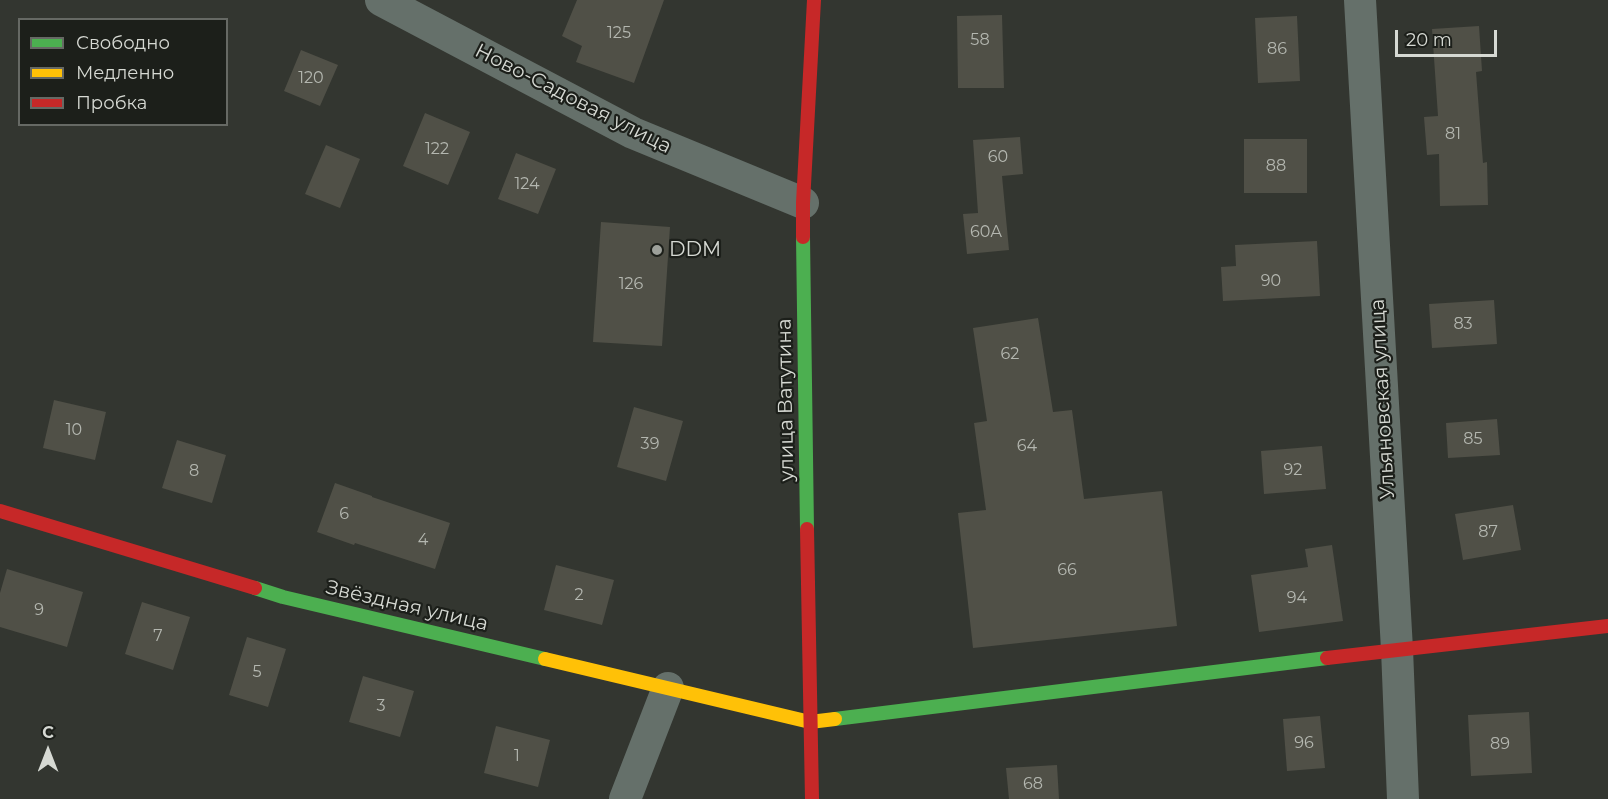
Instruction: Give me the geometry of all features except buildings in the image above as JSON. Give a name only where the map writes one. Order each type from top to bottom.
[{"type":"street","name":"Ново-Садовая улица","points":[[381,0],[633,133],[803,203]]},
{"type":"street","name":"улица Ватутина","points":[[812,799],[803,203],[814,0]]},
{"type":"street","name":"Ульяновская улица","points":[[1360,0],[1403,799]]},
{"type":"street","name":"Звёздная улица","points":[[0,511],[283,597],[810,722]]},
{"type":"street","points":[[810,722],[1396,649],[1608,626]]},
{"type":"street","points":[[625,799],[668,688]]},
{"type":"traffic: fast","points":[[803,237],[807,529]]},
{"type":"traffic: fast","points":[[255,588],[283,597],[545,659]]},
{"type":"traffic: fast","points":[[835,719],[1327,658]]},
{"type":"traffic: slow","points":[[545,659],[810,722],[835,719]]},
{"type":"traffic: jam","points":[[803,237],[814,0]]},
{"type":"traffic: jam","points":[[0,511],[255,588]]},
{"type":"traffic: jam","points":[[807,529],[812,799]]},
{"type":"traffic: jam","points":[[1327,658],[1608,626]]},
{"type":"place","name":"DDM","points":[[657,250]]}]
